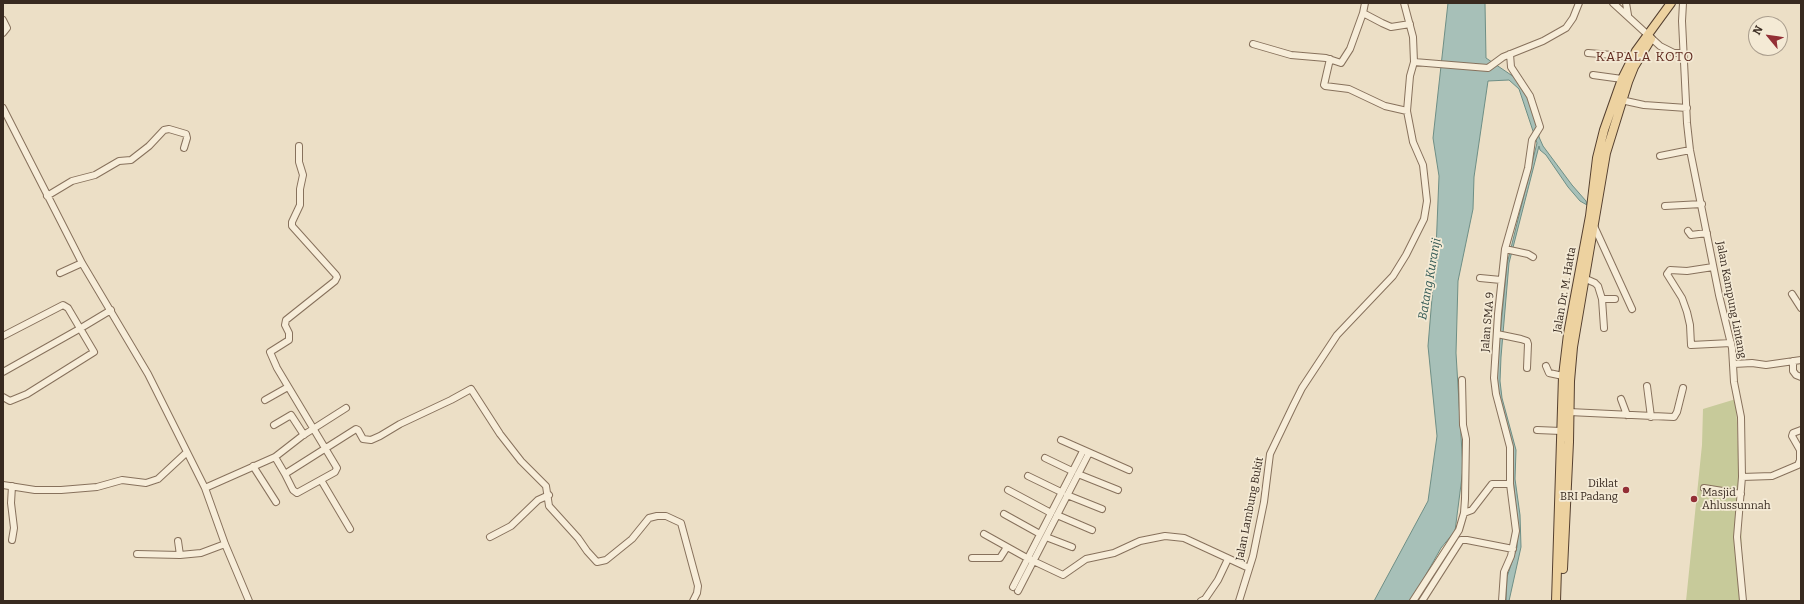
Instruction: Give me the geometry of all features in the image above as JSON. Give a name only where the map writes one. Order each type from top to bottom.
[{"type":"main road","name":"Jalan Dr. M. Hatta","points":[[1556,601],[1560,566],[1569,412],[1565,379],[1573,347],[1586,279],[1592,232],[1606,153],[1621,100],[1634,67],[1671,3]]},
{"type":"main road","name":"Jalan Dr. M. Hatta","points":[[1561,601],[1561,431],[1568,334],[1592,232],[1590,216],[1600,144],[1622,79],[1636,51],[1650,37],[1678,3]]},
{"type":"street","points":[[1253,44],[1291,54],[1330,59],[1341,63],[1363,13],[1364,3]]},
{"type":"street","name":"Jalan Lambung Bukit","points":[[1238,601],[1249,568],[1264,502],[1270,454],[1293,406],[1302,388],[1337,334],[1393,276],[1424,219],[1427,201],[1423,165],[1413,142],[1407,111],[1410,76],[1414,62],[1413,37],[1404,3]]},
{"type":"street","points":[[1414,62],[1486,68],[1503,57],[1549,38],[1566,28],[1574,18],[1579,3]]},
{"type":"street","points":[[1613,3],[1667,52],[1684,53]]},
{"type":"street","points":[[1626,3],[1628,15]]},
{"type":"street","name":"Jalan Kampung Lintang","points":[[1683,3],[1682,21],[1690,150],[1702,204],[1713,267],[1731,343],[1734,364],[1734,382],[1742,417],[1742,477],[1737,521],[1737,537],[1743,601]]},
{"type":"street","points":[[1363,13],[1391,27],[1410,24]]},
{"type":"street","points":[[3,20],[7,28],[3,32]]},
{"type":"street","points":[[1588,53],[1624,56],[1632,59]]},
{"type":"street","name":"Jalan SMA 9","points":[[1502,601],[1504,572],[1513,549],[1516,531],[1510,484],[1510,447],[1496,394],[1494,378],[1499,334],[1501,280],[1510,250],[1535,135],[1540,127],[1530,96],[1510,64],[1510,54]]},
{"type":"street","points":[[1330,59],[1325,86],[1349,89],[1385,106],[1407,111]]},
{"type":"street","points":[[1593,75],[1622,79]]},
{"type":"street","points":[[1621,100],[1644,105],[1687,108]]},
{"type":"street","points":[[3,108],[82,263],[148,374],[186,453],[205,488],[225,544],[250,601]]},
{"type":"street","points":[[47,196],[72,181],[95,175],[119,161],[131,160],[149,146],[164,130],[169,129],[186,134],[187,138],[184,148]]},
{"type":"street","points":[[275,457],[293,490],[297,493],[335,472],[337,468],[288,387],[270,352],[289,340],[289,333],[284,325],[286,320],[335,281],[337,277],[292,226],[292,222],[300,205],[300,189],[303,175],[299,162],[299,146]]},
{"type":"street","points":[[1660,156],[1690,150]]},
{"type":"street","points":[[1665,206],[1702,204]]},
{"type":"street","points":[[1688,231],[1691,235],[1707,233]]},
{"type":"street","points":[[1592,232],[1632,309]]},
{"type":"street","points":[[1510,250],[1528,254],[1533,257]]},
{"type":"street","points":[[60,273],[82,263]]},
{"type":"street","points":[[1713,267],[1687,271],[1670,270],[1667,274],[1682,298],[1687,312],[1690,325],[1691,345],[1731,343]]},
{"type":"street","points":[[1480,278],[1501,280]]},
{"type":"street","points":[[1586,279],[1597,284],[1602,300],[1604,328]]},
{"type":"street","points":[[1792,294],[1800,305]]},
{"type":"street","points":[[1602,300],[1615,299]]},
{"type":"street","points":[[3,336],[63,305],[68,308],[94,352],[27,394],[10,401],[3,397]]},
{"type":"street","points":[[3,372],[111,310]]},
{"type":"street","points":[[1499,334],[1521,339],[1527,342],[1527,368]]},
{"type":"street","points":[[1734,364],[1766,365],[1801,360]]},
{"type":"street","points":[[1793,361],[1793,371],[1796,375],[1801,377]]},
{"type":"street","points":[[1546,366],[1549,373],[1565,379]]},
{"type":"street","points":[[1413,601],[1459,530],[1464,513],[1466,439],[1463,425],[1462,380]]},
{"type":"street","points":[[1647,386],[1651,417]]},
{"type":"street","points":[[265,400],[288,387]]},
{"type":"street","points":[[1569,412],[1674,417],[1677,414],[1683,388]]},
{"type":"street","points":[[285,474],[357,429],[366,440],[380,436],[400,424],[452,400],[471,389],[500,434],[521,461],[546,486],[549,495],[547,500],[549,506],[597,562],[606,560],[632,539],[649,518],[666,516],[681,523],[698,586],[697,593],[693,601]]},
{"type":"street","points":[[1621,399],[1627,415]]},
{"type":"street","points":[[274,425],[292,415],[300,407]]},
{"type":"street","points":[[205,488],[275,457],[304,435],[346,408]]},
{"type":"street","points":[[292,415],[304,435]]},
{"type":"street","points":[[1537,430],[1561,431]]},
{"type":"street","points":[[1742,477],[1772,476],[1798,465],[1800,460],[1800,450],[1793,441],[1792,436],[1801,430]]},
{"type":"street","points":[[1061,440],[1129,470]]},
{"type":"street","points":[[1016,589],[1086,452]]},
{"type":"street","points":[[3,485],[35,490],[61,490],[97,487],[122,480],[146,483],[158,479],[186,453]]},
{"type":"street","points":[[1045,458],[1075,473],[1118,490]]},
{"type":"street","points":[[253,466],[276,502]]},
{"type":"street","points":[[1028,476],[1064,494],[1102,509]]},
{"type":"street","points":[[321,480],[350,529]]},
{"type":"street","points":[[1464,513],[1472,510],[1492,484],[1510,484]]},
{"type":"street","points":[[12,486],[10,503],[14,528],[12,540]]},
{"type":"street","points":[[1704,488],[1741,494]]},
{"type":"street","points":[[1008,490],[1054,514],[1092,530]]},
{"type":"street","points":[[490,537],[512,526],[538,500],[549,495]]},
{"type":"street","points":[[1004,514],[1043,535],[1072,547]]},
{"type":"street","points":[[984,534],[1030,560],[1063,575],[1086,559],[1114,553],[1140,540],[1166,536],[1184,538],[1249,568]]},
{"type":"street","points":[[1422,601],[1461,540],[1513,549]]},
{"type":"street","points":[[178,541],[180,555]]},
{"type":"street","points":[[137,554],[180,555],[201,553],[225,544]]},
{"type":"street","points":[[972,558],[1000,558],[1007,547]]},
{"type":"street","points":[[1201,601],[1206,598],[1209,590],[1218,580],[1228,559]]},
{"type":"green space","points":[[1736,399],[1744,601],[1686,601],[1702,445],[1703,409]]},
{"type":"water","points":[[1448,3],[1485,3],[1486,58],[1517,79],[1527,93],[1539,137],[1543,146],[1586,201],[1587,205],[1580,201],[1568,187],[1546,155],[1540,150],[1539,146],[1509,263],[1501,357],[1500,381],[1502,398],[1516,450],[1515,479],[1520,515],[1521,547],[1509,601],[1506,601],[1507,577],[1517,547],[1517,517],[1512,451],[1502,412],[1496,377],[1507,264],[1537,143],[1519,89],[1509,80],[1488,81],[1474,177],[1473,209],[1458,281],[1456,353],[1463,469],[1455,531],[1441,548],[1411,601],[1374,601],[1428,501],[1437,436],[1428,346],[1436,250],[1439,176],[1433,138]]},
{"type":"place","name":"Diklat BRI Padang","points":[[1626,490]]},
{"type":"place","name":"Masjid Ahlussunnah","points":[[1694,499]]},
{"type":"district","name":"KAPALA KOTO","points":[[1645,57]]},
{"type":"water label","name":"Batang Kuranji","points":[[1430,279]]}]
